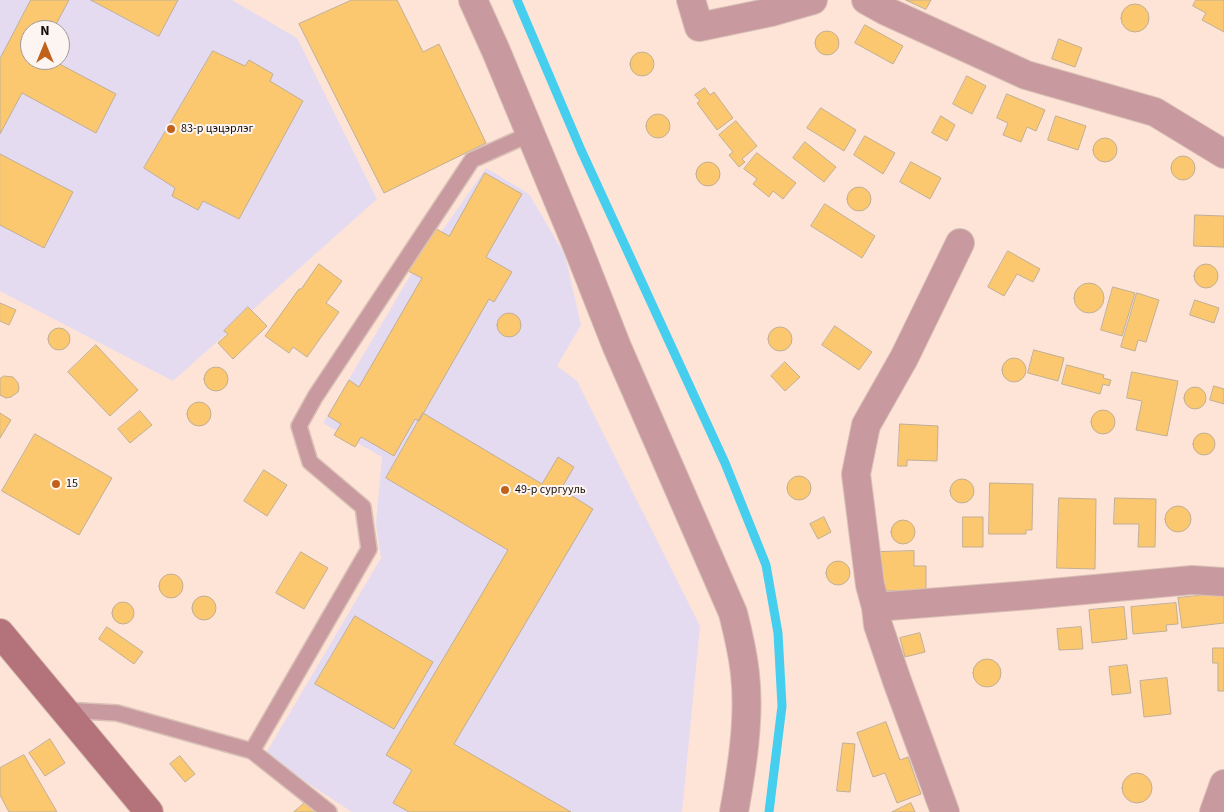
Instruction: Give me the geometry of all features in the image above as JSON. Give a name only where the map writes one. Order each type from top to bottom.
[{"type":"main road","points":[[2,639],[64,710],[146,811]]},
{"type":"street","points":[[473,0],[578,248],[617,347],[733,613],[742,647],[746,707],[739,788],[734,812]]},
{"type":"street","points":[[691,0],[699,27],[771,12],[812,0]]},
{"type":"street","points":[[866,0],[1026,75],[1156,112],[1224,154]]},
{"type":"street","points":[[945,812],[878,625],[870,584],[856,474],[866,425],[904,358],[960,243]]},
{"type":"street","points":[[876,607],[1192,580],[1224,582]]},
{"type":"street","points":[[1214,812],[1224,784]]},
{"type":"lane","points":[[252,750],[369,549],[363,507],[310,462],[299,426],[315,397],[472,160],[530,134]]},
{"type":"lane","points":[[64,710],[117,713],[252,750],[329,812]]},
{"type":"shaded area","name":"83-р цэцэрлэг","points":[[0,0],[232,0],[297,38],[377,199],[173,381],[0,291]]},
{"type":"shaded area","name":"49-р сургууль","points":[[486,168],[529,194],[565,255],[581,325],[557,366],[577,381],[700,626],[682,812],[352,812],[265,755],[381,558],[376,524],[382,457],[323,423],[407,281]]},
{"type":"building","points":[[31,0],[69,0],[58,20],[20,20]]},
{"type":"building","points":[[91,0],[178,0],[159,36]]},
{"type":"building","points":[[352,0],[397,0],[423,52],[439,44],[486,143],[384,193],[299,24]]},
{"type":"building","points":[[906,0],[931,0],[926,9]]},
{"type":"building","points":[[1196,0],[1224,0],[1224,32],[1202,20],[1206,13],[1193,6]]},
{"type":"building","points":[[1135,4],[1145,8],[1149,18],[1145,28],[1135,32],[1125,28],[1121,18],[1125,8]]},
{"type":"building","points":[[20,21],[20,70],[70,70],[116,94],[96,133],[22,93],[0,134],[0,59]]},
{"type":"building","points":[[865,25],[903,46],[893,64],[855,43]]},
{"type":"building","points":[[827,31],[835,35],[839,43],[835,51],[827,55],[819,51],[815,43],[819,35]]},
{"type":"building","points":[[1059,39],[1082,48],[1075,67],[1052,59]]},
{"type":"building","points":[[213,51],[245,66],[249,60],[273,74],[270,81],[303,101],[239,219],[203,201],[198,210],[172,196],[175,188],[144,168]]},
{"type":"building","points":[[642,52],[647,53],[653,59],[653,69],[647,75],[642,76],[637,75],[631,69],[630,64],[631,59],[637,53]]},
{"type":"building","points":[[967,76],[986,86],[972,114],[953,104]]},
{"type":"building","points":[[705,88],[710,95],[714,92],[733,118],[717,130],[697,103],[700,101],[695,95]]},
{"type":"building","points":[[1007,94],[1045,110],[1036,131],[1027,127],[1021,142],[1003,135],[1008,123],[997,118]]},
{"type":"building","points":[[821,108],[856,130],[844,151],[807,128]]},
{"type":"building","points":[[658,114],[663,115],[669,121],[669,131],[663,137],[658,138],[653,137],[647,131],[646,126],[647,121],[653,115]]},
{"type":"building","points":[[941,116],[955,125],[947,141],[932,133]]},
{"type":"building","points":[[1056,116],[1086,126],[1078,150],[1048,140]]},
{"type":"building","points":[[736,121],[757,146],[742,159],[745,162],[739,167],[729,155],[733,152],[719,135]]},
{"type":"building","points":[[865,136],[895,153],[883,174],[854,155]]},
{"type":"building","points":[[1105,138],[1113,142],[1117,150],[1113,158],[1105,162],[1097,158],[1093,150],[1097,142]]},
{"type":"building","points":[[805,142],[836,167],[824,182],[793,158]]},
{"type":"building","points":[[757,153],[796,183],[783,199],[773,191],[769,197],[753,184],[757,179],[744,169]]},
{"type":"building","points":[[0,154],[73,192],[44,248],[0,225]]},
{"type":"building","points":[[1183,156],[1191,160],[1195,168],[1191,176],[1183,180],[1175,176],[1171,168],[1175,160]]},
{"type":"building","points":[[708,162],[713,163],[719,169],[719,179],[713,185],[708,186],[703,185],[697,179],[696,174],[697,169],[703,163]]},
{"type":"building","points":[[911,162],[941,178],[930,199],[900,182]]},
{"type":"building","points":[[485,173],[522,194],[486,257],[512,272],[494,302],[489,299],[419,421],[415,419],[394,456],[361,437],[355,447],[334,435],[341,424],[328,416],[349,380],[359,387],[422,278],[406,270],[431,226],[449,236]]},
{"type":"building","points":[[859,187],[867,191],[871,199],[867,207],[859,211],[851,207],[847,199],[851,191]]},
{"type":"building","points":[[825,204],[875,236],[862,258],[811,226]]},
{"type":"building","points":[[1195,215],[1224,216],[1224,247],[1194,246]]},
{"type":"building","points":[[1008,251],[1040,269],[1033,282],[1017,274],[1004,296],[988,287]]},
{"type":"building","points":[[319,264],[342,281],[326,303],[339,312],[307,357],[293,347],[289,353],[265,336]]},
{"type":"building","points":[[1206,264],[1214,268],[1218,276],[1214,284],[1206,288],[1198,284],[1194,276],[1198,268]]},
{"type":"building","points":[[1089,283],[1100,287],[1104,298],[1100,309],[1089,313],[1078,309],[1074,298],[1078,287]]},
{"type":"building","points":[[1113,287],[1135,293],[1122,336],[1101,330]]},
{"type":"building","points":[[1137,293],[1159,300],[1146,342],[1138,340],[1135,351],[1121,347]]},
{"type":"building","points":[[1195,300],[1219,308],[1214,323],[1190,315]]},
{"type":"building","points":[[0,303],[16,310],[9,325],[0,321]]},
{"type":"building","points":[[248,307],[267,326],[233,359],[218,343],[228,334],[224,331]]},
{"type":"building","points":[[509,313],[517,317],[521,325],[517,333],[509,337],[501,333],[497,325],[501,317]]},
{"type":"building","points":[[835,326],[872,352],[859,370],[822,345]]},
{"type":"building","points":[[780,327],[788,331],[792,339],[788,347],[780,351],[772,347],[768,339],[772,331]]},
{"type":"building","points":[[59,328],[67,331],[70,339],[67,347],[59,350],[51,347],[48,339],[51,331]]},
{"type":"building","points":[[96,345],[138,390],[110,416],[68,372]]},
{"type":"building","points":[[1034,350],[1064,358],[1058,381],[1028,373]]},
{"type":"building","points":[[1014,358],[1022,362],[1026,370],[1022,378],[1014,382],[1006,378],[1002,370],[1006,362]]},
{"type":"building","points":[[785,362],[800,377],[785,391],[771,376]]},
{"type":"building","points":[[1067,365],[1104,375],[1103,378],[1111,380],[1109,386],[1103,384],[1100,394],[1062,384]]},
{"type":"building","points":[[216,367],[224,371],[228,379],[224,387],[216,391],[208,387],[204,379],[208,371]]},
{"type":"building","points":[[1132,372],[1178,381],[1167,436],[1136,430],[1142,401],[1127,398]]},
{"type":"building","points":[[4,376],[13,377],[18,383],[18,392],[11,397],[6,398],[0,395],[0,379]]},
{"type":"building","points":[[1214,386],[1224,389],[1224,404],[1210,400]]},
{"type":"building","points":[[1195,387],[1203,390],[1206,398],[1203,406],[1195,409],[1187,406],[1184,398],[1187,390]]},
{"type":"building","points":[[199,402],[207,406],[211,414],[207,422],[199,426],[191,422],[187,414],[191,406]]},
{"type":"building","points":[[1103,410],[1108,411],[1114,417],[1114,427],[1108,433],[1103,434],[1098,433],[1092,427],[1091,422],[1092,417],[1098,411]]},
{"type":"building","points":[[140,411],[152,425],[130,443],[118,429]]},
{"type":"building","points":[[0,413],[11,420],[0,438]]},
{"type":"building","points":[[423,413],[542,484],[558,457],[574,467],[561,489],[593,509],[454,744],[571,812],[409,812],[393,803],[412,770],[386,755],[508,550],[386,478]]},
{"type":"building","points":[[900,424],[938,426],[937,461],[907,460],[907,466],[898,466]]},
{"type":"building","points":[[1204,433],[1212,436],[1215,444],[1212,452],[1204,455],[1196,452],[1193,444],[1196,436]]},
{"type":"building","points":[[35,434],[112,478],[79,535],[2,491]]},
{"type":"building","points":[[264,470],[287,485],[267,516],[244,501]]},
{"type":"building","points":[[799,476],[807,480],[811,488],[807,496],[799,500],[791,496],[787,488],[791,480]]},
{"type":"building","points":[[962,479],[967,480],[973,486],[973,496],[967,502],[962,503],[957,502],[951,496],[950,491],[951,486],[957,480]]},
{"type":"building","points":[[990,483],[1033,484],[1032,530],[1026,530],[1026,534],[989,534]]},
{"type":"building","points":[[1059,498],[1096,499],[1095,569],[1057,568]]},
{"type":"building","points":[[1115,498],[1156,499],[1155,547],[1138,547],[1139,524],[1114,524]]},
{"type":"building","points":[[1178,506],[1187,510],[1191,519],[1187,528],[1178,532],[1169,528],[1165,519],[1169,510]]},
{"type":"building","points":[[824,517],[831,532],[818,539],[810,524]]},
{"type":"building","points":[[963,517],[983,517],[983,547],[963,547]]},
{"type":"building","points":[[903,520],[911,524],[915,532],[911,540],[903,544],[895,540],[891,532],[895,524]]},
{"type":"building","points":[[914,551],[914,566],[926,566],[926,590],[880,591],[880,552]]},
{"type":"building","points":[[301,552],[328,568],[304,609],[276,593]]},
{"type":"building","points":[[838,561],[846,565],[850,573],[846,581],[838,585],[830,581],[826,573],[830,565]]},
{"type":"building","points":[[171,574],[179,578],[183,586],[179,594],[171,598],[163,594],[159,586],[163,578]]},
{"type":"building","points":[[1224,593],[1224,623],[1182,628],[1178,598]]},
{"type":"building","points":[[204,596],[212,600],[216,608],[212,616],[204,620],[196,616],[192,608],[196,600]]},
{"type":"building","points":[[123,602],[131,605],[134,613],[131,621],[123,624],[115,621],[112,613],[115,605]]},
{"type":"building","points":[[1176,603],[1178,624],[1166,625],[1167,631],[1133,634],[1131,607]]},
{"type":"building","points":[[1124,607],[1127,639],[1092,643],[1089,610]]},
{"type":"building","points":[[355,616],[433,662],[394,729],[315,684]]},
{"type":"building","points":[[107,627],[143,652],[134,664],[99,639]]},
{"type":"building","points":[[1081,627],[1083,649],[1059,650],[1057,629]]},
{"type":"building","points":[[920,633],[925,652],[905,657],[900,638]]},
{"type":"building","points":[[1213,648],[1224,648],[1224,691],[1218,691],[1218,663],[1213,663]]},
{"type":"building","points":[[987,659],[997,663],[1001,673],[997,683],[987,687],[977,683],[973,673],[977,663]]},
{"type":"building","points":[[1127,665],[1131,693],[1112,695],[1109,667]]},
{"type":"building","points":[[1167,678],[1171,714],[1144,717],[1140,681]]},
{"type":"building","points":[[886,722],[900,760],[908,757],[921,794],[897,803],[885,773],[873,777],[857,733]]},
{"type":"building","points":[[50,739],[65,763],[45,776],[29,753]]},
{"type":"building","points":[[843,743],[855,744],[850,792],[837,791]]},
{"type":"building","points":[[24,755],[57,812],[9,812],[0,795],[0,768]]},
{"type":"building","points":[[180,756],[195,774],[185,782],[170,764]]},
{"type":"building","points":[[1137,773],[1148,777],[1152,788],[1148,799],[1137,803],[1126,799],[1122,788],[1126,777]]},
{"type":"building","points":[[307,801],[317,812],[294,812]]},
{"type":"building","points":[[911,803],[915,812],[892,812]]},
{"type":"waterway","points":[[517,0],[581,150],[725,463],[766,565],[778,633],[782,706],[769,812]]},
{"type":"place","name":"83-р цэцэрлэг","points":[[171,129]]},
{"type":"place","name":"15","points":[[56,484]]},
{"type":"place","name":"49-р сургууль","points":[[505,490]]}]
